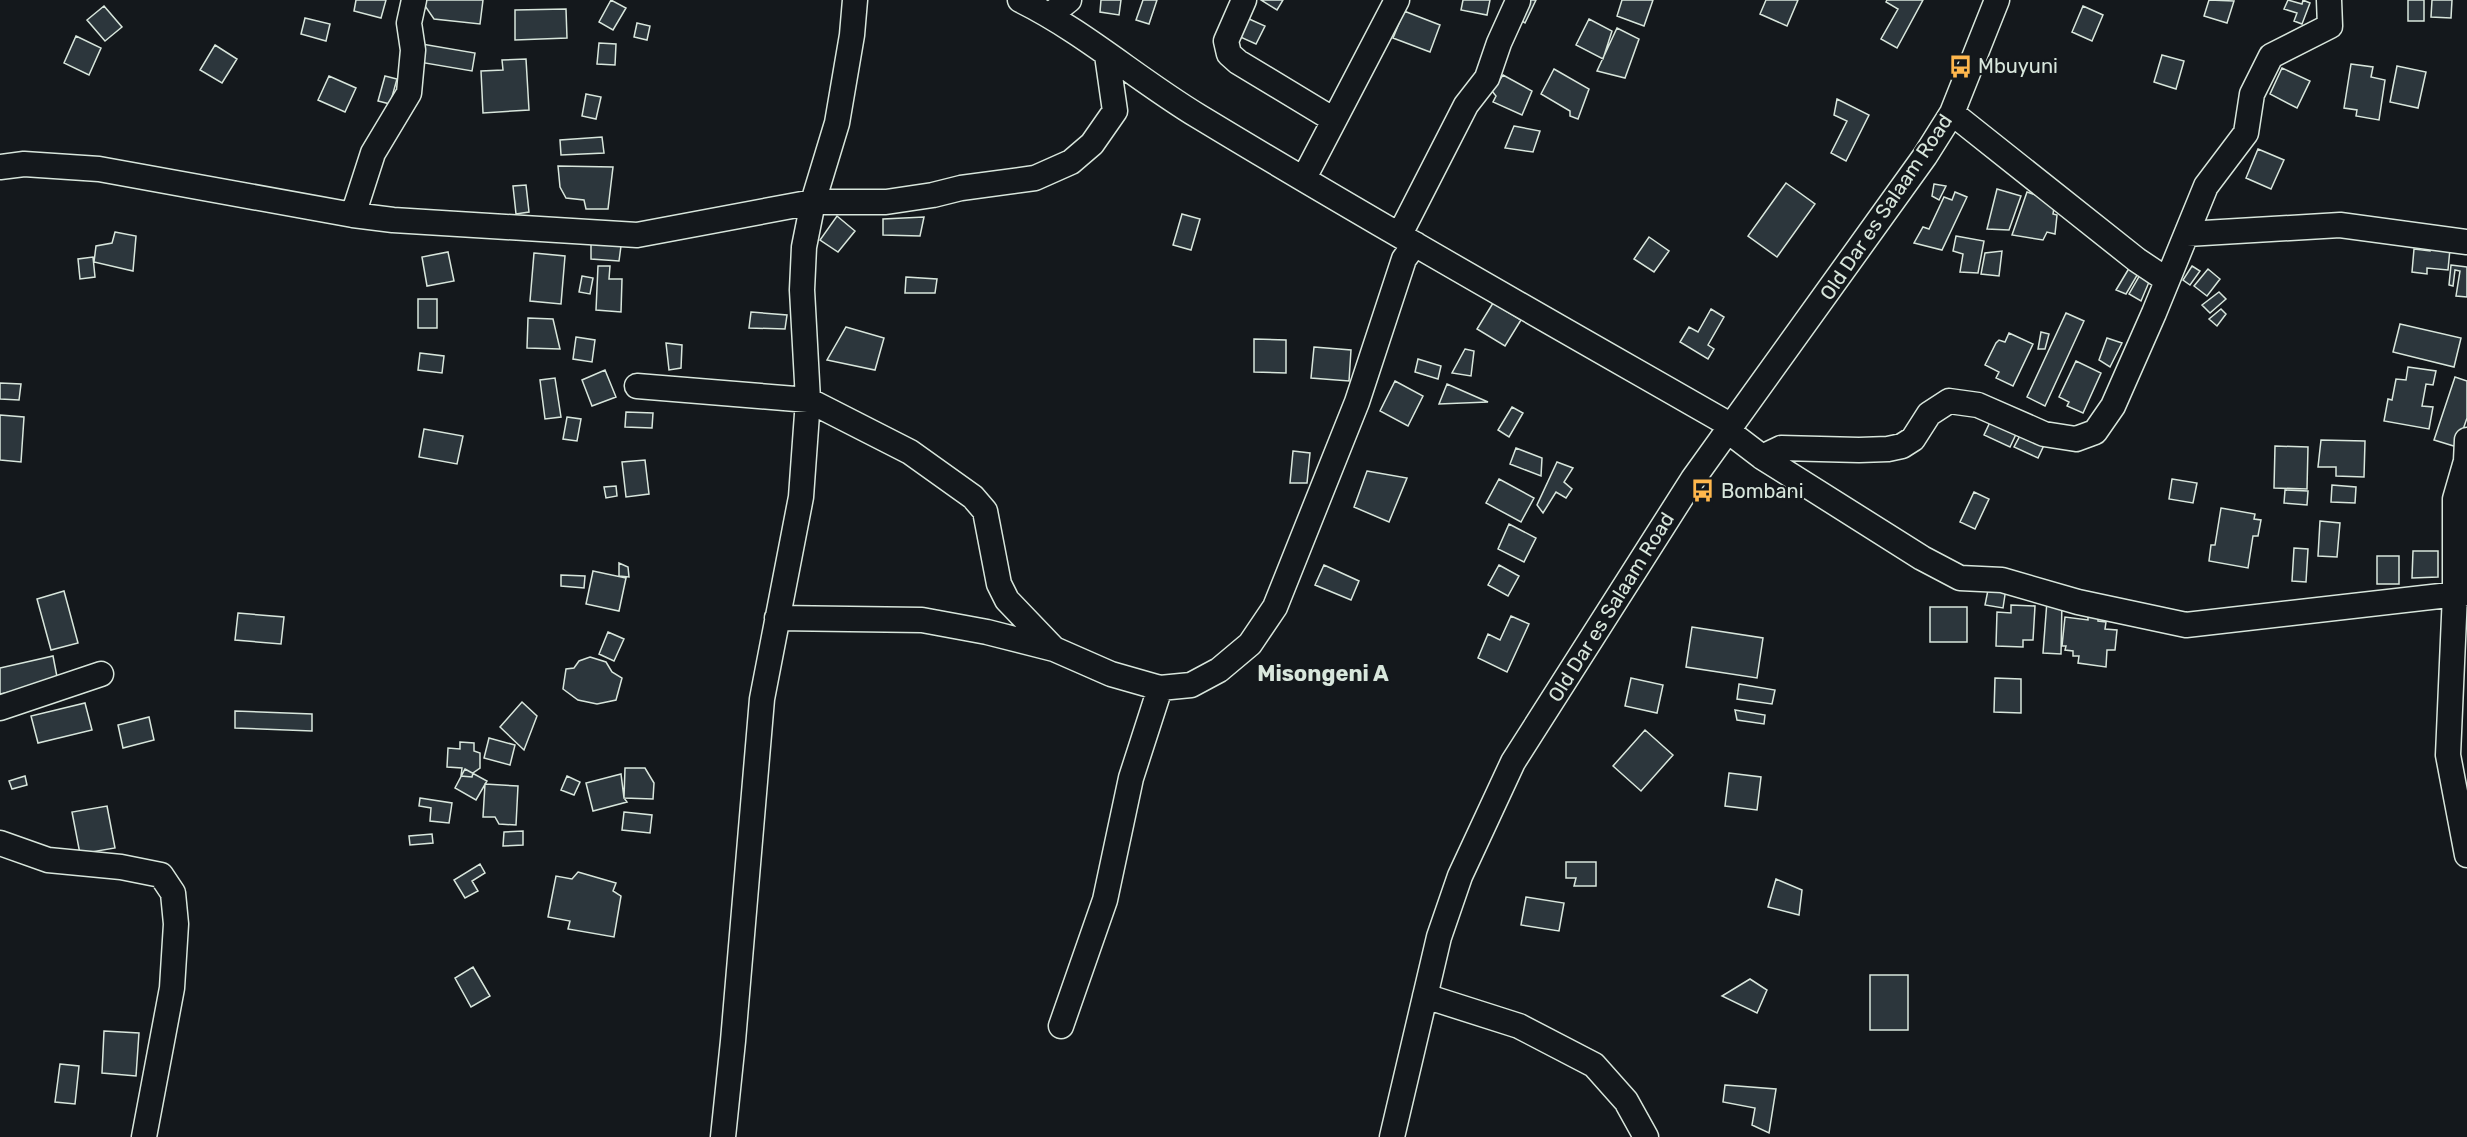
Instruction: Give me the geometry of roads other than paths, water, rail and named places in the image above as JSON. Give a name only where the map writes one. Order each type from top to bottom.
[{"type":"street","points":[[353,215],[373,153],[409,93],[413,50],[409,23],[414,0]]},
{"type":"street","points":[[723,1137],[734,1041],[762,699],[801,497],[808,400],[802,290],[804,247],[813,202],[837,123],[852,36],[855,0]]},
{"type":"street","points":[[1020,0],[1050,15],[1196,115],[1729,428],[1762,457],[1922,558],[1960,578],[2002,580],[2078,602],[2186,625],[2461,593]]},
{"type":"street","points":[[1050,15],[1069,0]]},
{"type":"street","points":[[1244,0],[1226,41],[1229,54],[1238,62],[1334,120]]},
{"type":"street","points":[[1304,178],[1398,0]]},
{"type":"street","name":"Old Dar es Salaam Road","points":[[1392,1137],[1439,937],[1460,876],[1513,762],[1692,479],[1925,156],[1952,113],[1997,0]]},
{"type":"street","points":[[1762,457],[1781,448],[1869,450],[1902,446],[1913,439],[1929,414],[1950,401],[1978,405],[2044,434],[2076,439],[2095,432],[2113,406],[2206,186],[2246,133],[2252,94],[2271,56],[2330,26],[2329,0]]},
{"type":"street","points":[[777,618],[922,620],[987,632],[1054,649],[1111,674],[1160,688],[1191,685],[1219,670],[1250,644],[1275,607],[1358,402],[1404,259],[1407,239],[1466,105],[1487,78],[1499,43],[1518,1]]},
{"type":"street","points":[[0,167],[24,164],[99,169],[353,215],[393,220],[637,235],[813,202],[886,201],[1035,178],[1071,162],[1092,144],[1115,111],[1107,55]]},
{"type":"street","points":[[1952,113],[2137,260],[2167,280]]},
{"type":"street","points":[[2187,234],[2340,225],[2467,242]]},
{"type":"street","points":[[637,386],[808,400],[910,452],[973,497],[985,511],[999,584],[1007,600],[1054,649]]},
{"type":"street","points":[[2467,440],[2466,461],[2455,499],[2461,593],[2448,755],[2467,855]]},
{"type":"street","points":[[0,708],[100,674]]},
{"type":"street","points":[[1061,1026],[1105,900],[1131,778],[1160,688]]},
{"type":"street","points":[[0,843],[48,860],[121,867],[160,875],[173,893],[176,924],[172,988],[144,1137]]},
{"type":"street","points":[[1425,996],[1519,1026],[1594,1065],[1626,1101],[1646,1137]]},
{"type":"place","name":"Mbuyuni","points":[[1960,66]]},
{"type":"place","name":"Bombani","points":[[1703,491]]},
{"type":"district","name":"Misongeni A","points":[[1323,673]]}]
